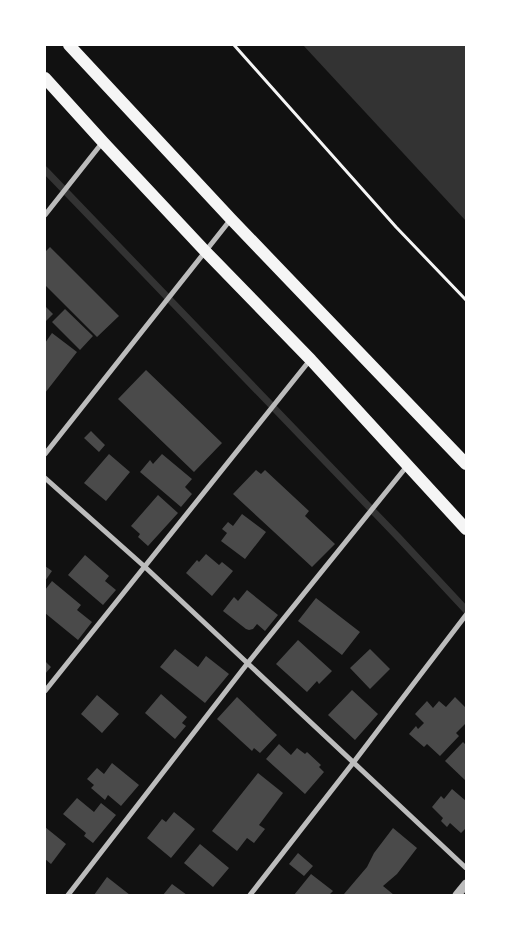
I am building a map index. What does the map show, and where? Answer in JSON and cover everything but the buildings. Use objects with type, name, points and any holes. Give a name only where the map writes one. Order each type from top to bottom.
[{"type":"main road","points":[[69,45],[466,464]]},
{"type":"main road","points":[[45,78],[205,251],[311,360],[466,529]]},
{"type":"street","points":[[46,213],[103,142]]},
{"type":"street","points":[[45,454],[231,218]]},
{"type":"street","points":[[45,691],[311,360]]},
{"type":"street","points":[[68,895],[248,664],[407,465]]},
{"type":"street","points":[[45,478],[145,568],[466,868]]},
{"type":"street","points":[[250,895],[466,615]]},
{"type":"street","points":[[457,895],[466,884]]},
{"type":"path","points":[[234,45],[396,227],[466,300]]},
{"type":"shaded area","points":[[303,45],[466,45],[466,221]]},
{"type":"waterway","points":[[45,170],[466,610]]}]
